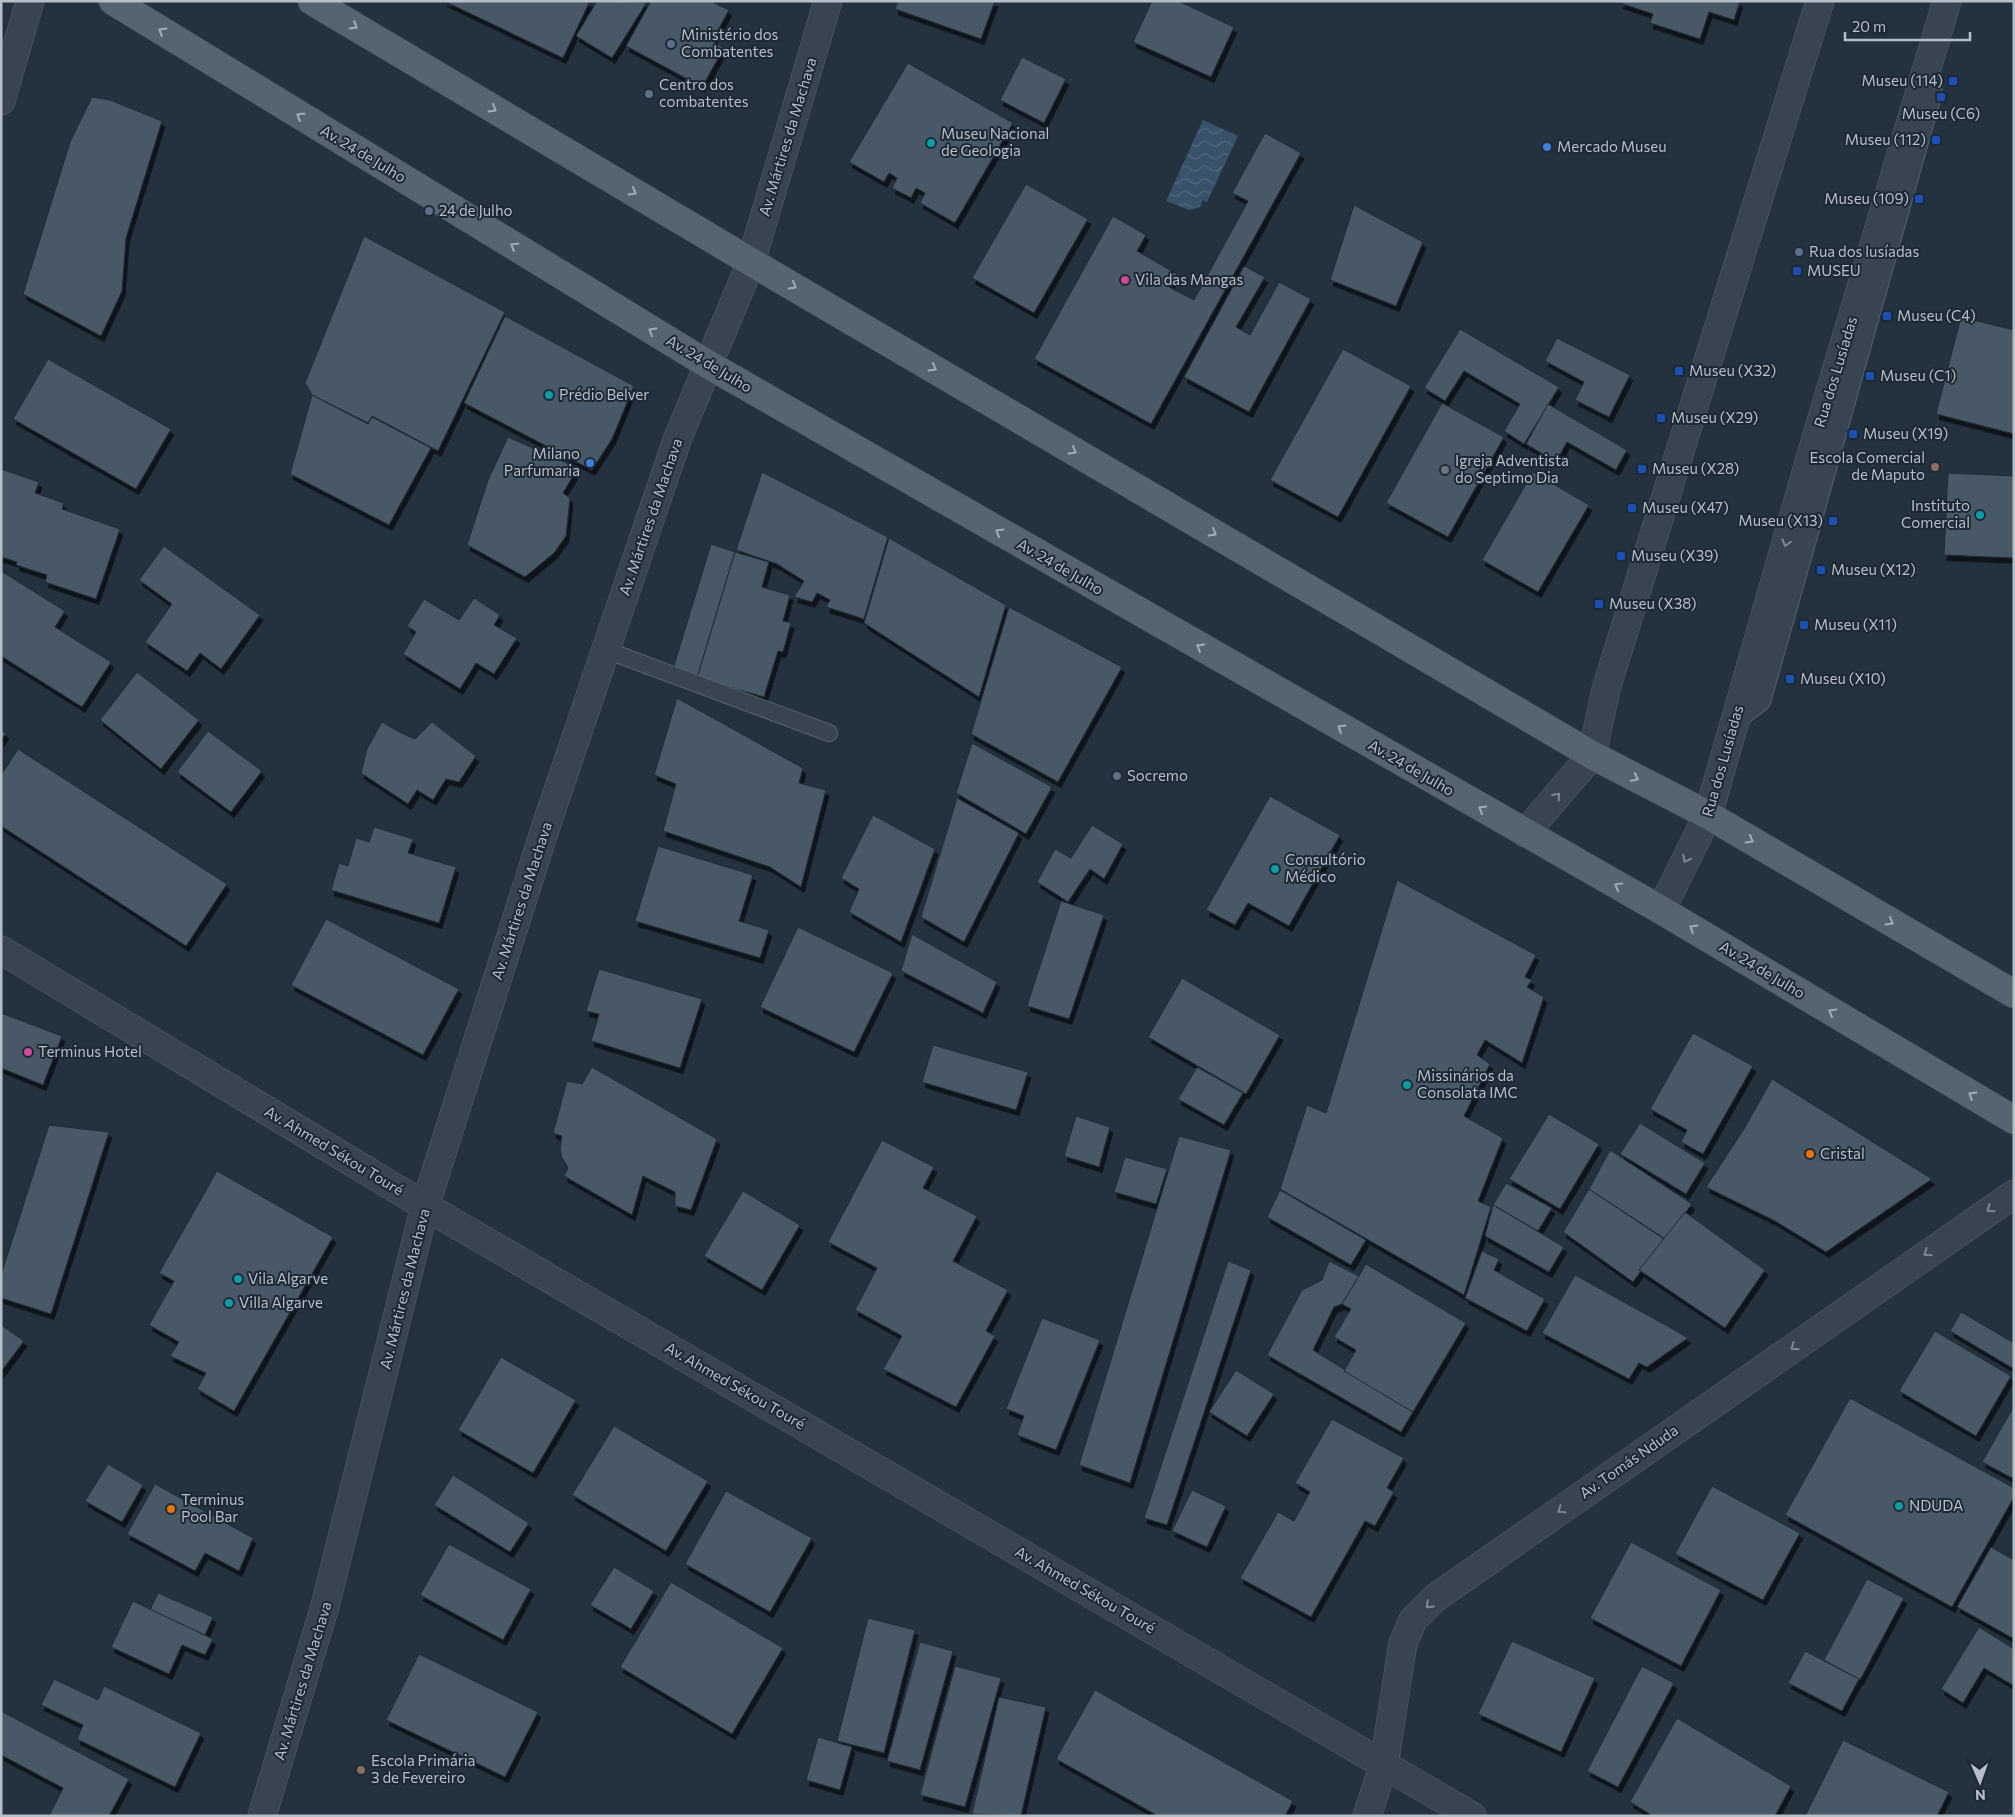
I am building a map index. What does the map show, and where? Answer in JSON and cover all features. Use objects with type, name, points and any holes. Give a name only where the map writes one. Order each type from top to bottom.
[{"type":"main road","name":"Av. 24 de Julho","points":[[113,1],[709,365],[1661,910],[2014,1120]]},
{"type":"main road","points":[[312,1],[751,262],[1592,755],[1708,815],[2014,994]]},
{"type":"street","points":[[1,101],[30,1]]},
{"type":"street","name":"Av. Mártires da Machava","points":[[262,1816],[325,1606],[425,1206],[546,826],[677,440],[751,262],[828,1]]},
{"type":"street","points":[[1525,833],[1592,755],[1606,688],[1822,1]]},
{"type":"street","name":"Rua dos Lusíadas","points":[[1661,910],[1708,815],[1814,445],[1947,1]]},
{"type":"street","name":"Av. Ahmed Sékou Touré","points":[[1,950],[425,1206],[1472,1816]]},
{"type":"street","name":"Av. Tomás Nduda","points":[[1367,1816],[1384,1764],[1403,1642],[1412,1620],[1436,1598],[2014,1194]]},
{"type":"lane","points":[[1733,725],[1762,702],[1960,1]]},
{"type":"lane","points":[[606,650],[830,733]]},
{"type":"water","points":[[1203,120],[1238,136],[1207,202],[1203,200],[1200,207],[1189,210],[1166,201]]},
{"type":"building","points":[[444,1],[590,1],[563,58]]},
{"type":"building","points":[[597,1],[647,2],[612,58],[576,36]]},
{"type":"building","name":"Ministério dos Combatentes","points":[[651,1],[715,1],[714,3],[729,10],[712,41],[724,48],[702,87],[626,46]]},
{"type":"building","points":[[898,1],[995,1],[981,39],[895,9]]},
{"type":"building","points":[[1152,1],[1178,1],[1234,27],[1211,77],[1133,42]]},
{"type":"building","points":[[1621,1],[1740,1],[1734,20],[1709,12],[1700,39],[1650,23],[1653,14],[1620,3]]},
{"type":"building","points":[[1022,57],[1066,79],[1044,123],[1000,100]]},
{"type":"building","name":"Museu Nacional de Geologia","points":[[908,63],[1013,123],[955,223],[920,203],[925,193],[916,188],[911,198],[892,188],[897,178],[889,173],[884,182],[849,162]]},
{"type":"building","points":[[92,97],[110,100],[162,121],[126,238],[122,291],[101,336],[23,294],[70,142]]},
{"type":"building","name":"Vila das Mangas","points":[[1265,133],[1301,153],[1151,424],[1034,359],[1113,216],[1146,235],[1137,251],[1177,274],[1169,287],[1194,300],[1248,201],[1232,193]]},
{"type":"building","points":[[1026,184],[1088,219],[1034,313],[972,278]]},
{"type":"building","points":[[1354,205],[1423,242],[1396,306],[1330,280]]},
{"type":"building","points":[[364,236],[505,312],[438,451],[372,416],[368,423],[312,395],[305,383]]},
{"type":"building","points":[[1244,266],[1265,277],[1236,327],[1250,335],[1279,282],[1311,299],[1249,412],[1184,377]]},
{"type":"building","name":"Prédio Belver","points":[[505,316],[634,386],[612,439],[592,470],[464,403]]},
{"type":"building","points":[[1961,317],[2014,330],[2014,434],[1936,414]]},
{"type":"building","points":[[1460,329],[1559,387],[1524,444],[1504,431],[1520,404],[1464,371],[1445,401],[1424,388]]},
{"type":"building","points":[[1557,338],[1630,375],[1609,417],[1575,400],[1584,382],[1545,361]]},
{"type":"building","points":[[1343,349],[1411,386],[1338,517],[1270,480]]},
{"type":"building","points":[[48,359],[171,429],[136,489],[13,419]]},
{"type":"building","points":[[312,395],[368,424],[372,417],[431,448],[389,525],[290,474]]},
{"type":"building","name":"Igreja Adventista do Septimo Dia","points":[[1442,403],[1504,437],[1448,537],[1386,503]]},
{"type":"building","points":[[1548,404],[1627,450],[1616,470],[1567,442],[1556,462],[1526,444]]},
{"type":"building","points":[[508,437],[578,468],[563,493],[570,498],[566,536],[554,553],[525,577],[467,545],[488,480]]},
{"type":"building","points":[[1,469],[39,482],[35,493],[64,503],[62,509],[120,529],[96,599],[45,582],[47,575],[16,565],[17,562],[1,557]]},
{"type":"building","points":[[762,472],[888,537],[864,619],[826,607],[830,600],[817,593],[812,602],[794,597],[804,581],[777,564],[736,550]]},
{"type":"building","points":[[1533,472],[1589,505],[1538,592],[1482,560]]},
{"type":"building","name":"Instituto Comercial","points":[[1948,473],[2014,476],[2014,558],[1944,555]]},
{"type":"building","points":[[889,538],[1006,605],[979,697],[864,623]]},
{"type":"building","points":[[711,544],[735,552],[697,678],[673,669]]},
{"type":"building","points":[[164,546],[260,615],[221,669],[200,653],[187,671],[145,642],[172,604],[139,580]]},
{"type":"building","points":[[735,552],[769,562],[762,587],[790,595],[783,621],[791,623],[783,652],[778,651],[764,697],[697,678]]},
{"type":"building","points":[[1,571],[65,611],[55,627],[111,662],[82,707],[1,656]]},
{"type":"building","points":[[474,598],[500,615],[494,625],[517,638],[494,674],[476,663],[460,689],[403,654],[416,632],[407,626],[424,599],[459,620]]},
{"type":"building","points":[[1009,607],[1122,667],[1058,782],[971,734]]},
{"type":"building","points":[[137,672],[199,720],[161,769],[100,720]]},
{"type":"building","points":[[677,698],[803,768],[799,783],[826,790],[801,887],[770,867],[663,831],[676,784],[654,775]]},
{"type":"building","points":[[382,722],[415,739],[432,722],[476,756],[459,782],[446,779],[433,800],[417,790],[408,804],[361,773],[367,749]]},
{"type":"building","points":[[1,730],[6,733],[1,741]]},
{"type":"building","points":[[208,731],[262,771],[231,812],[177,772]]},
{"type":"building","points":[[972,743],[1052,787],[1026,834],[956,793]]},
{"type":"building","points":[[18,749],[227,884],[186,946],[1,826],[1,775]]},
{"type":"building","name":"Consultório Médico","points":[[1270,796],[1340,835],[1289,926],[1248,903],[1235,925],[1206,910]]},
{"type":"building","points":[[957,798],[1019,833],[964,942],[921,917]]},
{"type":"building","points":[[873,815],[935,849],[901,942],[849,912],[859,889],[841,878]]},
{"type":"building","points":[[1092,825],[1123,844],[1104,879],[1090,869],[1068,902],[1037,882],[1055,849],[1071,858]]},
{"type":"building","points":[[374,827],[413,839],[408,853],[456,867],[439,923],[331,890],[339,863],[348,866],[356,838],[369,842]]},
{"type":"building","points":[[658,846],[753,875],[739,921],[769,930],[760,958],[635,921]]},
{"type":"building","name":"Missinários da Consolata IMC","points":[[1397,880],[1536,955],[1525,977],[1532,980],[1527,987],[1544,997],[1522,1063],[1485,1040],[1477,1055],[1490,1064],[1464,1116],[1503,1138],[1478,1201],[1491,1207],[1464,1295],[1280,1189],[1307,1105],[1326,1113]]},
{"type":"building","points":[[1061,901],[1104,915],[1069,1019],[1027,1006]]},
{"type":"building","points":[[326,919],[459,989],[423,1055],[291,985]]},
{"type":"building","points":[[798,927],[893,973],[854,1052],[760,1007]]},
{"type":"building","points":[[912,934],[997,982],[983,1013],[901,971]]},
{"type":"building","points":[[599,969],[702,999],[680,1068],[591,1041],[599,1014],[586,1011]]},
{"type":"building","points":[[1182,978],[1280,1035],[1246,1094],[1148,1037]]},
{"type":"building","name":"Terminus Hotel","points":[[1,1013],[62,1036],[43,1085],[1,1068]]},
{"type":"building","points":[[1693,1033],[1753,1066],[1703,1154],[1681,1142],[1687,1130],[1650,1109]]},
{"type":"building","points":[[933,1045],[1028,1072],[1016,1110],[922,1082]]},
{"type":"building","points":[[592,1067],[717,1139],[691,1210],[675,1206],[675,1192],[643,1176],[632,1215],[564,1176],[568,1168],[560,1150],[562,1136],[553,1133],[567,1081],[582,1084]]},
{"type":"building","points":[[1197,1067],[1243,1093],[1224,1125],[1178,1099]]},
{"type":"building","name":"Cristal","points":[[1772,1079],[1932,1179],[1826,1252],[1775,1221],[1706,1187],[1744,1129]]},
{"type":"building","points":[[1549,1114],[1599,1144],[1560,1209],[1509,1179]]},
{"type":"building","points":[[1076,1116],[1110,1127],[1099,1167],[1064,1156]]},
{"type":"building","points":[[1640,1123],[1705,1163],[1686,1194],[1620,1154]]},
{"type":"building","points":[[49,1125],[109,1132],[51,1314],[1,1298],[1,1275]]},
{"type":"building","points":[[1179,1136],[1231,1150],[1130,1483],[1079,1465]]},
{"type":"building","points":[[882,1140],[934,1167],[923,1188],[977,1216],[953,1261],[1008,1290],[986,1331],[995,1336],[956,1407],[883,1369],[902,1336],[855,1310],[877,1268],[828,1242]]},
{"type":"building","points":[[1610,1150],[1692,1204],[1665,1239],[1589,1189]]},
{"type":"building","points":[[1125,1157],[1167,1169],[1156,1204],[1114,1192]]},
{"type":"building","name":"Villa Algarve","points":[[217,1171],[333,1237],[234,1411],[197,1389],[206,1373],[170,1356],[179,1342],[149,1325],[174,1281],[159,1273]]},
{"type":"building","points":[[1506,1183],[1552,1208],[1538,1231],[1493,1205]]},
{"type":"building","points":[[1589,1189],[1664,1239],[1633,1282],[1563,1232]]},
{"type":"building","points":[[1280,1190],[1366,1240],[1351,1265],[1267,1217]]},
{"type":"building","points":[[743,1191],[800,1225],[762,1290],[704,1256]]},
{"type":"building","points":[[1493,1205],[1564,1247],[1549,1272],[1485,1236]]},
{"type":"building","points":[[1685,1212],[1765,1270],[1725,1328],[1639,1270]]},
{"type":"building","points":[[1482,1251],[1499,1259],[1494,1270],[1545,1299],[1527,1331],[1465,1298]]},
{"type":"building","points":[[1228,1261],[1251,1270],[1167,1525],[1144,1518]]},
{"type":"building","points":[[1329,1261],[1359,1276],[1342,1304],[1334,1307],[1313,1350],[1413,1412],[1401,1432],[1267,1355],[1302,1290],[1322,1280]]},
{"type":"building","points":[[1366,1264],[1466,1323],[1413,1412],[1344,1371],[1356,1350],[1334,1337],[1351,1309],[1342,1304]]},
{"type":"building","points":[[1575,1275],[1688,1338],[1647,1367],[1639,1363],[1629,1379],[1542,1333]]},
{"type":"building","points":[[1961,1312],[2014,1343],[2014,1369],[1950,1331]]},
{"type":"building","points":[[1042,1318],[1100,1340],[1056,1450],[1017,1435],[1024,1416],[1006,1409]]},
{"type":"building","points":[[1,1325],[24,1341],[1,1372]]},
{"type":"building","points":[[1935,1331],[2011,1376],[1976,1436],[1899,1391]]},
{"type":"building","points":[[501,1357],[576,1400],[533,1473],[458,1430]]},
{"type":"building","points":[[1236,1370],[1274,1394],[1247,1436],[1209,1412]]},
{"type":"building","name":"NDUDA","points":[[1850,1398],[2014,1488],[2014,1497],[1952,1607],[1785,1515]]},
{"type":"building","points":[[2014,1406],[2014,1479],[1982,1462]]},
{"type":"building","points":[[1332,1419],[1404,1458],[1387,1488],[1394,1492],[1375,1526],[1365,1521],[1311,1617],[1240,1578],[1278,1512],[1294,1521],[1310,1492],[1295,1483]]},
{"type":"building","points":[[614,1426],[708,1481],[666,1551],[572,1495]]},
{"type":"building","points":[[108,1464],[143,1485],[122,1522],[85,1501]]},
{"type":"building","points":[[453,1475],[529,1523],[510,1552],[434,1505]]},
{"type":"building","name":"Terminus Pool Bar","points":[[155,1484],[253,1538],[239,1571],[205,1553],[195,1571],[127,1534]]},
{"type":"building","points":[[1712,1486],[1800,1533],[1763,1600],[1675,1554]]},
{"type":"building","points":[[1192,1490],[1226,1506],[1207,1547],[1172,1531]]},
{"type":"building","points":[[726,1491],[812,1538],[770,1612],[685,1564]]},
{"type":"building","points":[[1631,1542],[1721,1590],[1681,1666],[1590,1618]]},
{"type":"building","points":[[449,1544],[531,1589],[503,1640],[420,1595]]},
{"type":"building","points":[[1991,1547],[2014,1560],[2014,1639],[1957,1607]]},
{"type":"building","points":[[614,1567],[654,1591],[631,1629],[590,1605]]},
{"type":"building","points":[[1867,1579],[1904,1598],[1860,1680],[1824,1660]]},
{"type":"building","points":[[671,1582],[783,1648],[732,1734],[620,1667]]},
{"type":"building","points":[[158,1593],[213,1617],[205,1635],[150,1610]]},
{"type":"building","points":[[133,1601],[213,1639],[205,1655],[182,1645],[169,1674],[111,1647]]},
{"type":"building","points":[[868,1618],[915,1630],[884,1753],[837,1741]]},
{"type":"building","points":[[1979,1627],[2014,1649],[2014,1686],[1984,1668],[1963,1703],[1941,1689]]},
{"type":"building","points":[[1512,1641],[1595,1678],[1561,1752],[1478,1714]]},
{"type":"building","points":[[920,1642],[953,1651],[920,1770],[887,1761]]},
{"type":"building","points":[[1805,1651],[1859,1679],[1842,1711],[1788,1683]]},
{"type":"building","points":[[419,1654],[538,1712],[505,1777],[386,1720]]},
{"type":"building","points":[[955,1666],[1001,1678],[965,1807],[920,1795]]},
{"type":"building","points":[[1642,1666],[1674,1683],[1618,1787],[1587,1771]]},
{"type":"building","points":[[54,1679],[98,1700],[104,1686],[201,1733],[175,1787],[77,1739],[83,1725],[41,1705]]},
{"type":"building","points":[[1095,1690],[1293,1801],[1285,1816],[1158,1816],[1056,1759]]},
{"type":"building","points":[[999,1697],[1046,1707],[1021,1816],[972,1814]]},
{"type":"building","points":[[1,1711],[129,1779],[109,1816],[49,1816],[63,1788],[1,1755]]},
{"type":"building","points":[[1677,1718],[1791,1786],[1775,1816],[1653,1816],[1630,1802]]},
{"type":"building","points":[[818,1737],[852,1747],[840,1790],[806,1780]]},
{"type":"building","points":[[1843,1740],[1949,1792],[1937,1816],[1805,1816]]},
{"type":"place","name":"Ministério dos Combatentes","points":[[671,44]]},
{"type":"place","name":"Museu (114)","points":[[1953,81]]},
{"type":"place","name":"Centro dos combatentes","points":[[649,94]]},
{"type":"place","name":"Museu (C6)","points":[[1941,97]]},
{"type":"place","name":"Museu (112)","points":[[1936,140]]},
{"type":"place","name":"Museu Nacional de Geologia","points":[[931,143]]},
{"type":"place","name":"Mercado Museu","points":[[1547,147]]},
{"type":"place","name":"Museu (109)","points":[[1919,199]]},
{"type":"place","name":"24 de Julho","points":[[429,211]]},
{"type":"place","name":"Rua dos lusíadas","points":[[1799,252]]},
{"type":"place","name":"MUSEU","points":[[1797,271]]},
{"type":"place","name":"Vila das Mangas","points":[[1125,280]]},
{"type":"place","name":"Museu (C4)","points":[[1887,316]]},
{"type":"place","name":"Museu (X32)","points":[[1679,371]]},
{"type":"place","name":"Museu (C1)","points":[[1870,376]]},
{"type":"place","name":"Prédio Belver","points":[[549,395]]},
{"type":"place","name":"Museu (X29)","points":[[1661,418]]},
{"type":"place","name":"Museu (X19)","points":[[1853,434]]},
{"type":"place","name":"Milano Parfumaria","points":[[590,463]]},
{"type":"place","name":"Escola Comercial de Maputo","points":[[1935,467]]},
{"type":"place","name":"Museu (X28)","points":[[1642,469]]},
{"type":"place","name":"Igreja Adventista do Septimo Dia","points":[[1445,470]]},
{"type":"place","name":"Museu (X47)","points":[[1632,508]]},
{"type":"place","name":"Instituto Comercial","points":[[1980,515]]},
{"type":"place","name":"Museu (X13)","points":[[1833,521]]},
{"type":"place","name":"Museu (X39)","points":[[1621,556]]},
{"type":"place","name":"Museu (X12)","points":[[1821,570]]},
{"type":"place","name":"Museu (X38)","points":[[1599,604]]},
{"type":"place","name":"Museu (X11)","points":[[1804,625]]},
{"type":"place","name":"Museu (X10)","points":[[1790,679]]},
{"type":"place","name":"Socremo","points":[[1117,776]]},
{"type":"place","name":"Consultório Médico","points":[[1275,869]]},
{"type":"place","name":"Terminus Hotel","points":[[28,1052]]},
{"type":"place","name":"Missinários da Consolata IMC","points":[[1407,1085]]},
{"type":"place","name":"Cristal","points":[[1810,1154]]},
{"type":"place","name":"Vila Algarve","points":[[238,1279]]},
{"type":"place","name":"Villa Algarve","points":[[229,1303]]},
{"type":"place","name":"NDUDA","points":[[1899,1506]]},
{"type":"place","name":"Terminus Pool Bar","points":[[171,1509]]},
{"type":"place","name":"Escola Primária 3 de Fevereiro","points":[[361,1770]]}]
